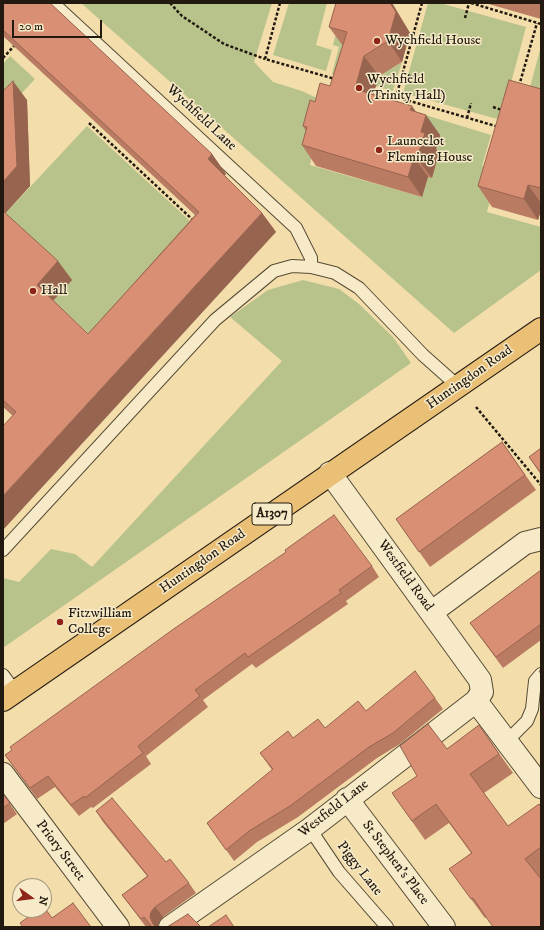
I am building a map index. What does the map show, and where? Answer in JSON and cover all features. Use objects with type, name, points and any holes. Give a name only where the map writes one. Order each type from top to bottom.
[{"type":"main road","name":"Huntingdon Road","points":[[7,689],[459,387],[541,329]]},
{"type":"street","name":"Westfield Road","points":[[330,473],[480,680],[482,692],[476,701]]},
{"type":"street","points":[[432,612],[524,543],[541,538]]},
{"type":"street","points":[[476,701],[541,787]]},
{"type":"street","name":"Westfield Lane","points":[[170,927],[310,829],[476,701]]},
{"type":"street","name":"Priory Street","points":[[3,774],[118,927]]},
{"type":"street","name":"St Stephen's Place","points":[[347,799],[444,927]]},
{"type":"lane","name":"Wychfield Lane","points":[[53,3],[296,228],[311,258],[311,267]]},
{"type":"lane","points":[[3,550],[215,320],[274,271],[292,266],[311,267],[335,273],[359,288],[423,355],[459,387]]},
{"type":"lane","points":[[507,741],[527,721],[532,709],[535,681],[541,674]]},
{"type":"lane","name":"Piggy Lane","points":[[310,829],[339,872],[387,927]]},
{"type":"path","points":[[170,3],[182,16],[224,44],[265,59],[338,80]]},
{"type":"path","points":[[265,59],[280,3]]},
{"type":"path","points":[[393,109],[422,3]]},
{"type":"path","points":[[465,18],[470,3],[541,24]]},
{"type":"path","points":[[518,90],[537,23]]},
{"type":"path","points":[[3,58],[14,46]]},
{"type":"path","points":[[403,74],[417,78]]},
{"type":"path","points":[[367,89],[506,129]]},
{"type":"path","points":[[467,118],[470,103]]},
{"type":"path","points":[[493,108],[507,111]]},
{"type":"path","points":[[89,123],[198,224]]},
{"type":"path","points":[[459,387],[541,485]]},
{"type":"green space","points":[[81,3],[272,3],[254,62],[273,82],[302,91],[323,101],[310,165],[422,197],[428,177],[432,178],[439,154],[409,110],[491,135],[482,166],[498,170],[487,212],[541,227],[541,270],[454,333]]},
{"type":"green space","points":[[289,3],[327,3],[316,45],[332,50],[326,71],[273,55]]},
{"type":"green space","points":[[428,3],[440,3],[526,27],[501,120],[403,93]]},
{"type":"green space","points":[[336,33],[382,65],[392,68],[402,62],[393,91],[332,74],[339,47],[333,45]]},
{"type":"green space","points":[[541,46],[541,94],[529,91]]},
{"type":"green space","points":[[10,56],[35,79],[8,108],[3,104],[3,64]]},
{"type":"green space","points":[[87,126],[203,233],[101,345],[53,301],[71,281],[3,216]]},
{"type":"green space","points":[[303,280],[339,289],[359,304],[393,337],[411,363],[3,648],[3,578],[19,582],[51,549],[75,554],[92,567],[282,361],[230,317],[268,290]]},
{"type":"building","points":[[3,3],[50,3],[212,154],[208,159],[262,213],[3,496],[3,426],[16,412],[3,400],[3,211],[58,261],[37,285],[88,334],[199,212],[3,30]]},
{"type":"building","points":[[336,3],[390,3],[396,12],[388,41],[364,56],[355,89],[412,106],[410,110],[426,115],[421,132],[425,133],[417,158],[414,157],[408,177],[302,145],[307,127],[303,126],[310,100],[315,102],[320,83],[330,86],[347,32],[329,27]]},
{"type":"building","points":[[509,80],[541,89],[541,188],[528,185],[524,199],[478,186]]},
{"type":"building","points":[[13,81],[17,166],[3,182],[3,91]]},
{"type":"building","points":[[502,442],[525,475],[419,552],[396,519]]},
{"type":"building","points":[[541,448],[541,473],[529,457]]},
{"type":"building","points":[[334,515],[372,566],[339,590],[341,593],[248,657],[245,653],[195,690],[200,696],[138,746],[143,753],[85,798],[84,796],[71,805],[48,776],[30,788],[5,755],[12,750],[10,747],[175,628],[286,552],[285,550]]},
{"type":"building","points":[[541,570],[541,624],[496,657],[470,623]]},
{"type":"building","points":[[415,671],[435,698],[393,733],[369,747],[290,806],[249,831],[226,850],[207,823],[273,769],[260,753],[288,731],[293,738],[318,719],[325,728],[358,701],[366,711]]},
{"type":"building","points":[[428,724],[447,749],[479,725],[499,754],[470,774],[508,826],[539,804],[541,807],[541,847],[525,859],[541,879],[541,927],[493,927],[473,898],[471,899],[449,869],[472,853],[436,804],[412,821],[392,793],[417,776],[400,746]]},
{"type":"building","points":[[3,794],[10,803],[3,808]]},
{"type":"building","points":[[112,798],[166,862],[170,859],[189,883],[155,907],[151,912],[150,917],[156,927],[152,927],[144,917],[141,919],[122,895],[148,876],[96,811]]},
{"type":"building","points":[[73,903],[91,927],[23,927],[20,923],[27,918],[52,918]]},
{"type":"building","points":[[188,914],[201,927],[167,927]]},
{"type":"building","points":[[226,915],[234,927],[208,927]]},
{"type":"place","name":"Wychfield House","points":[[377,41]]},
{"type":"place","name":"Wychfield (Trinity Hall)","points":[[359,88]]},
{"type":"place","name":"Launcelot Fleming House","points":[[379,150]]},
{"type":"place","name":"Hall","points":[[33,291]]},
{"type":"place","name":"Fitzwilliam College","points":[[60,622]]}]
